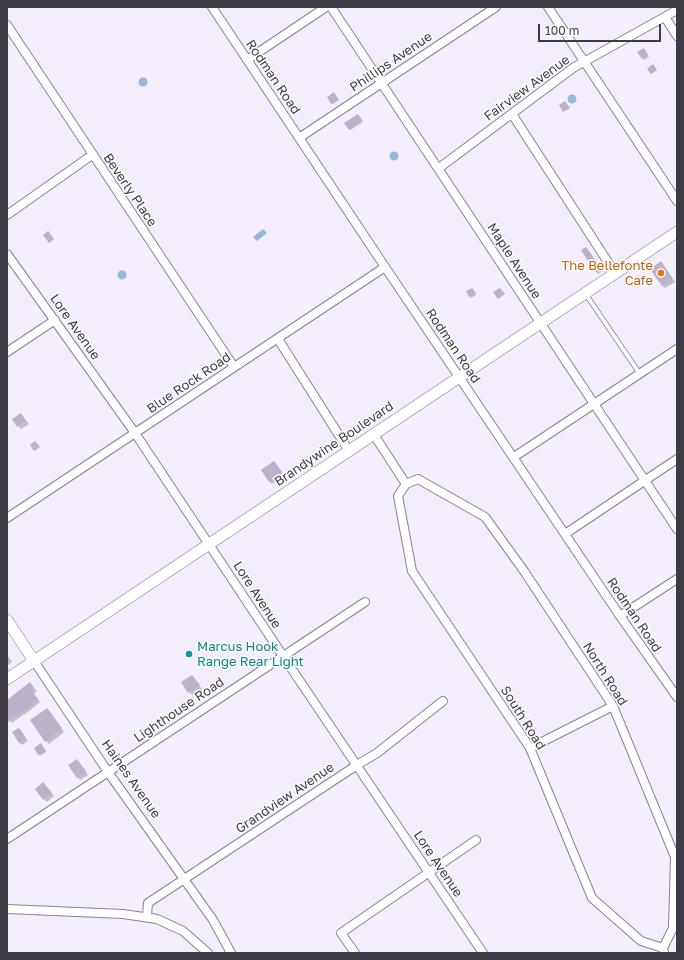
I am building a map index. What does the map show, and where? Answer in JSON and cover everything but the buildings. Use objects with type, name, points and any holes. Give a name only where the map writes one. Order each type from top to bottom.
[{"type":"street","name":"Rodman Road","points":[[212,7],[459,378],[514,457],[620,616],[677,697]]},
{"type":"street","points":[[247,60],[326,7]]},
{"type":"street","name":"Maple Avenue","points":[[331,7],[677,529]]},
{"type":"street","name":"Phillips Avenue","points":[[299,138],[496,7]]},
{"type":"street","points":[[548,7],[677,201]]},
{"type":"street","name":"Fairview Avenue","points":[[439,168],[584,61],[677,10]]},
{"type":"street","points":[[665,17],[677,36]]},
{"type":"street","name":"Beverly Place","points":[[7,25],[234,367]]},
{"type":"street","points":[[512,114],[615,273]]},
{"type":"street","points":[[7,215],[92,155]]},
{"type":"street","name":"Brandywine Boulevard","points":[[7,679],[677,232]]},
{"type":"street","name":"Lore Avenue","points":[[7,254],[135,433],[483,953]]},
{"type":"street","name":"Blue Rock Road","points":[[7,518],[385,267]]},
{"type":"street","points":[[7,352],[55,320]]},
{"type":"street","points":[[278,339],[349,451]]},
{"type":"street","points":[[514,457],[677,349]]},
{"type":"street","points":[[374,435],[406,484]]},
{"type":"street","points":[[565,534],[677,459]]},
{"type":"street","name":"North Road","points":[[406,484],[418,479],[485,517],[524,571],[613,706],[675,857],[673,928],[663,950]]},
{"type":"street","name":"South Road","points":[[406,484],[398,496],[412,571],[530,748],[592,898],[641,941],[663,950]]},
{"type":"street","points":[[620,616],[677,579]]},
{"type":"street","name":"Lighthouse Road","points":[[7,839],[365,602]]},
{"type":"street","name":"Haines Avenue","points":[[7,620],[108,772],[213,920],[231,953]]},
{"type":"street","name":"Grandview Avenue","points":[[147,916],[148,903],[389,744],[443,700]]},
{"type":"street","points":[[530,748],[613,706]]},
{"type":"street","points":[[355,953],[341,933],[476,840]]},
{"type":"street","points":[[7,908],[147,916],[176,927],[189,936],[208,953]]},
{"type":"lane","points":[[585,293],[640,374]]},
{"type":"water","points":[[143,77],[148,82],[143,87],[138,82]]},
{"type":"water","points":[[570,95],[574,95],[576,99],[574,103],[570,103],[568,101],[568,97]]},
{"type":"water","points":[[394,151],[399,156],[394,161],[389,156]]},
{"type":"water","points":[[263,229],[267,233],[257,241],[253,237]]},
{"type":"water","points":[[120,271],[124,271],[126,275],[124,279],[120,279],[118,277],[118,273]]},
{"type":"place","name":"The Bellefonte Cafe","points":[[661,273]]},
{"type":"place","name":"Marcus Hook Range Rear Light","points":[[189,654]]}]
